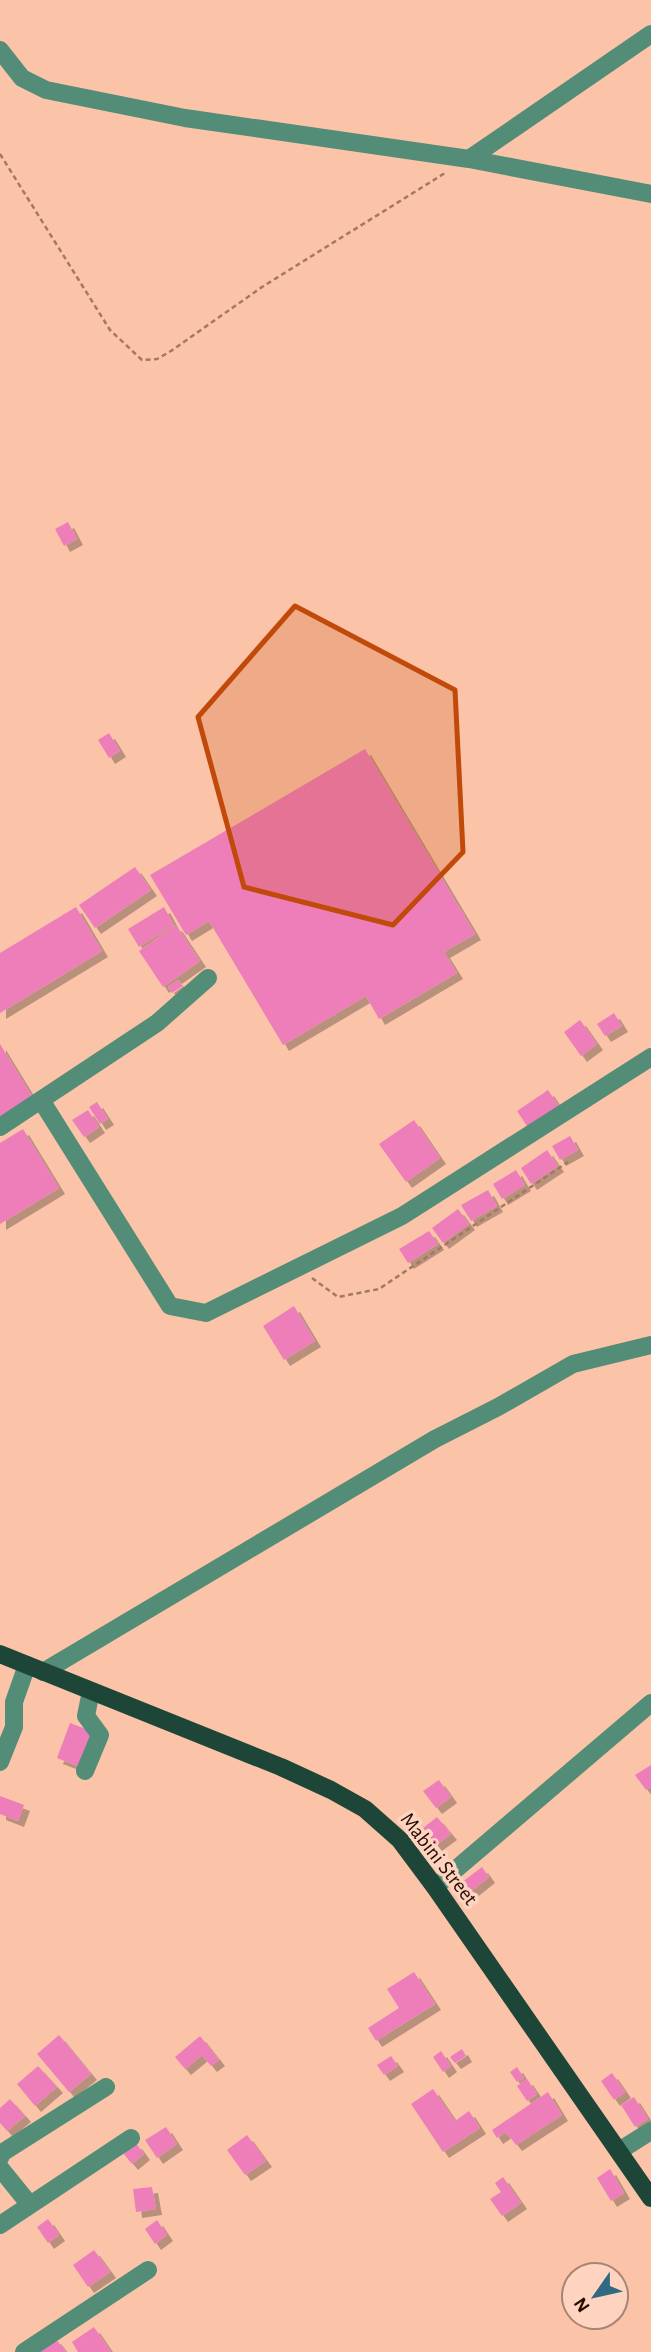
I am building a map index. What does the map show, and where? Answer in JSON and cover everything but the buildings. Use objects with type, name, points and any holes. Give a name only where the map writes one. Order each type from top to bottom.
[{"type":"main road","name":"Mabini Street","points":[[0,1654],[281,1767],[365,1809],[400,1840],[435,1887],[651,2199]]},
{"type":"street","points":[[468,159],[651,34]]},
{"type":"street","points":[[0,50],[22,78],[46,90],[185,118],[468,159],[651,194]]},
{"type":"street","points":[[0,1127],[157,1023],[208,978]]},
{"type":"street","points":[[41,1100],[170,1306],[205,1313],[402,1216],[651,1057]]},
{"type":"street","points":[[0,1762],[14,1727],[14,1702],[35,1668],[435,1439],[498,1408],[573,1364],[651,1345]]},
{"type":"street","points":[[85,1771],[100,1735],[86,1716],[91,1691]]},
{"type":"street","points":[[435,1887],[651,1703]]},
{"type":"street","points":[[0,2158],[2,2153],[106,2087]]},
{"type":"street","points":[[619,2151],[651,2131]]},
{"type":"street","points":[[0,2225],[131,2138]]},
{"type":"street","points":[[0,2168],[30,2205]]},
{"type":"street","points":[[24,2352],[148,2270]]},
{"type":"path","points":[[0,154],[110,330],[142,360],[157,359],[171,351],[262,287],[468,159]]},
{"type":"path","points":[[299,1267],[338,1297],[379,1289],[568,1162]]},
{"type":"highlighted area","points":[[295,606],[455,690],[463,852],[393,925],[244,887],[198,717]]}]
